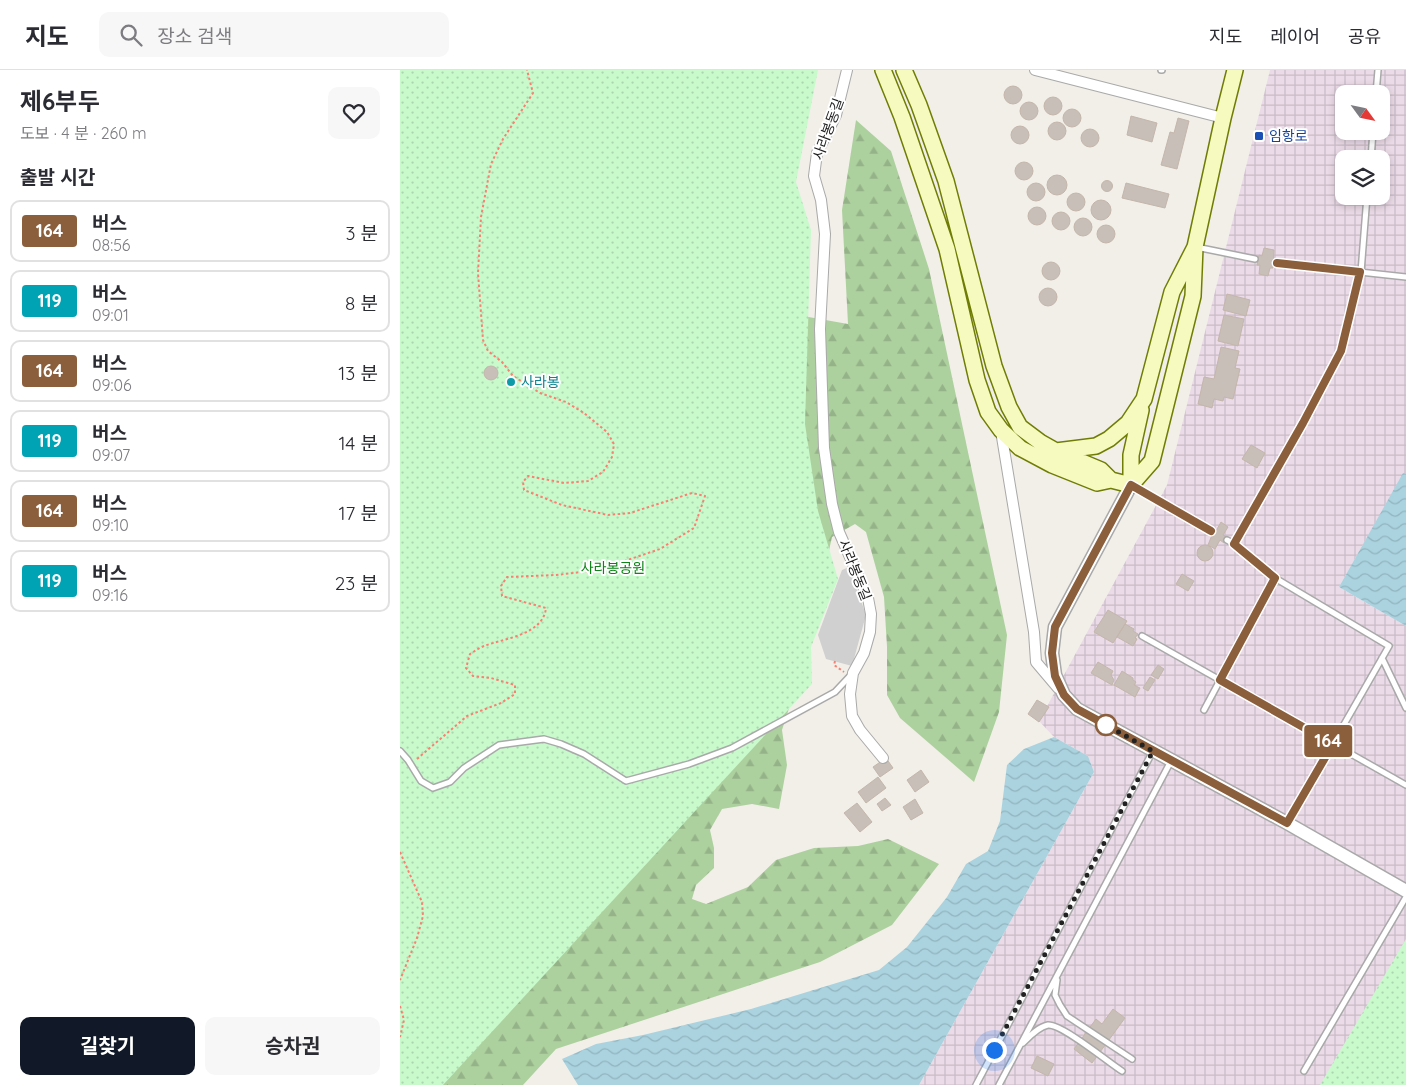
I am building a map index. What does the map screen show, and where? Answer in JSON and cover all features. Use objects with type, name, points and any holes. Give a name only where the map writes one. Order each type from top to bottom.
[{"type":"main road","points":[[883,70],[902,117],[947,249],[977,380],[988,412],[1001,430],[1020,448],[1052,465],[1096,483],[1111,480],[1131,485]]},
{"type":"main road","points":[[904,70],[919,105],[946,181],[994,366],[1009,408],[1020,427],[1040,442],[1056,451],[1101,470],[1111,480]]},
{"type":"main road","points":[[1131,485],[1152,461],[1193,296],[1195,247],[1222,118],[1235,70]]},
{"type":"main road","points":[[1131,485],[1131,455],[1172,292],[1195,247]]},
{"type":"main road","points":[[1056,451],[1096,446],[1109,439],[1128,423],[1144,399]]},
{"type":"street","name":"사라봉동길","points":[[846,70],[836,115],[817,154],[814,176],[821,200],[825,234],[820,329],[824,448],[832,504],[839,532],[868,598],[871,614],[864,653],[852,675]]},
{"type":"street","points":[[1035,70],[1222,118]]},
{"type":"street","points":[[1001,430],[1034,632],[1036,662],[1064,695],[1077,709],[1287,823],[1406,891]]},
{"type":"street","points":[[1064,695],[1055,676],[1052,653],[1055,627],[1131,485]]},
{"type":"street","points":[[852,675],[850,694],[852,716],[860,730],[883,758]]},
{"type":"lane","points":[[1377,85],[1378,70]]},
{"type":"lane","points":[[1234,544],[1303,423],[1341,351],[1360,272],[1366,205]]},
{"type":"lane","points":[[1195,247],[1255,259]]},
{"type":"lane","points":[[1277,263],[1406,277]]},
{"type":"lane","points":[[1131,485],[1211,531]]},
{"type":"lane","points":[[1227,540],[1275,578],[1389,646],[1287,823]]},
{"type":"lane","points":[[1204,710],[1275,578]]},
{"type":"lane","points":[[1142,636],[1406,785]]},
{"type":"lane","points":[[1382,658],[1406,708]]},
{"type":"lane","name":"사라봉동길","points":[[400,752],[408,760],[421,781],[433,788],[450,782],[464,768],[499,745],[544,739],[584,754],[626,781],[690,764],[732,748],[835,692],[852,675]]},
{"type":"lane","points":[[976,1085],[1153,751]]},
{"type":"lane","points":[[999,1085],[1171,761]]},
{"type":"lane","points":[[1304,1071],[1406,896]]},
{"type":"lane","points":[[1057,975],[1055,995],[1067,1016],[1132,1059]]},
{"type":"lane","points":[[1019,1047],[1034,1032],[1048,1025],[1061,1028],[1122,1071]]},
{"type":"path","points":[[410,765],[467,716],[501,703],[515,694],[515,685],[491,678],[473,676],[466,668],[470,654],[483,646],[531,630],[546,614],[546,608],[502,596],[501,586],[507,577],[556,575],[598,570],[660,549],[694,528],[705,496],[692,493],[630,513],[608,515],[562,505],[524,490],[523,482],[528,476],[564,483],[588,481],[603,472],[612,457],[614,444],[608,432],[584,413],[566,402],[540,393],[513,376],[502,362],[488,351],[483,340],[478,273],[481,217],[491,164],[503,139],[533,93],[527,70]]},
{"type":"path","points":[[835,661],[834,665],[852,675]]},
{"type":"path","points":[[400,852],[422,902],[423,916],[417,938],[400,980]]},
{"type":"path","points":[[400,1006],[404,1020],[400,1037]]},
{"type":"shaded area","points":[[1270,70],[1406,70],[1406,474],[1403,474],[1339,587],[1406,626],[1406,1085],[919,1085],[1094,772],[1088,756],[1054,737],[1039,721],[1167,485]]},
{"type":"shaded area","points":[[849,567],[866,615],[852,666],[826,659],[818,635],[842,570]]},
{"type":"green space","name":"사라봉공원","points":[[400,70],[746,306],[848,324],[842,210],[856,120],[891,151],[929,269],[1007,635],[999,712],[974,782],[900,718],[887,695],[884,597],[866,532],[855,524],[832,537],[804,662],[782,730],[787,765],[779,809],[752,804],[722,809],[710,830],[714,848],[714,868],[696,885],[692,899],[706,904],[748,887],[776,860],[814,848],[858,846],[888,839],[939,864],[892,925],[820,962],[556,1049],[523,1085],[400,1085]]},
{"type":"green space","name":"사라봉공원","points":[[400,70],[818,70],[796,182],[811,230],[805,424],[818,511],[838,579],[811,647],[812,684],[443,1085],[400,1085]]},
{"type":"green space","points":[[1406,939],[1406,1085],[1320,1085]]},
{"type":"water","points":[[1403,473],[1406,474],[1406,626],[1339,587]]},
{"type":"water","points":[[1054,737],[1088,756],[1094,772],[919,1085],[578,1085],[562,1059],[596,1044],[643,1035],[751,1009],[879,970],[907,947],[947,897],[966,864],[988,851],[1000,821],[1007,765],[1024,749]]},
{"type":"building","points":[[1009,86],[1017,86],[1022,91],[1020,102],[1009,104],[1004,99],[1004,91]]},
{"type":"building","points":[[1049,97],[1057,97],[1062,102],[1060,113],[1049,115],[1044,110],[1044,102]]},
{"type":"building","points":[[1025,102],[1033,102],[1038,107],[1036,118],[1025,120],[1020,115],[1020,107]]},
{"type":"building","points":[[1068,109],[1076,109],[1081,114],[1079,125],[1068,127],[1063,122],[1063,114]]},
{"type":"building","points":[[1131,116],[1157,123],[1152,142],[1127,135]]},
{"type":"building","points":[[1178,118],[1189,121],[1177,169],[1161,165],[1170,132],[1174,133]]},
{"type":"building","points":[[1053,122],[1061,122],[1066,127],[1064,138],[1053,140],[1048,135],[1048,127]]},
{"type":"building","points":[[1016,126],[1024,126],[1029,131],[1027,142],[1016,144],[1011,139],[1011,131]]},
{"type":"building","points":[[1086,129],[1094,129],[1099,134],[1097,145],[1086,147],[1081,142],[1081,134]]},
{"type":"building","points":[[1020,162],[1028,162],[1033,167],[1031,178],[1020,180],[1015,175],[1015,167]]},
{"type":"building","points":[[1057,175],[1064,178],[1067,185],[1064,192],[1057,195],[1050,192],[1047,185],[1050,178]]},
{"type":"building","points":[[1107,180],[1113,186],[1107,192],[1101,186]]},
{"type":"building","points":[[1032,183],[1040,183],[1045,188],[1043,199],[1032,201],[1027,196],[1027,188]]},
{"type":"building","points":[[1126,183],[1169,194],[1165,208],[1122,198]]},
{"type":"building","points":[[1072,193],[1080,193],[1085,198],[1083,209],[1072,211],[1067,206],[1067,198]]},
{"type":"building","points":[[1101,200],[1108,203],[1111,210],[1108,217],[1101,220],[1094,217],[1091,210],[1094,203]]},
{"type":"building","points":[[1033,207],[1041,207],[1046,212],[1044,223],[1033,225],[1028,220],[1028,212]]},
{"type":"building","points":[[1057,212],[1065,212],[1070,217],[1068,228],[1057,230],[1052,225],[1052,217]]},
{"type":"building","points":[[1079,218],[1087,218],[1092,223],[1090,234],[1079,236],[1074,231],[1074,223]]},
{"type":"building","points":[[1102,225],[1110,225],[1115,230],[1113,241],[1102,243],[1097,238],[1097,230]]},
{"type":"building","points":[[1264,248],[1274,250],[1273,268],[1270,268],[1268,276],[1259,274],[1260,265],[1257,265],[1259,255],[1262,256]]},
{"type":"building","points":[[1047,262],[1055,262],[1060,267],[1058,278],[1047,280],[1042,275],[1042,267]]},
{"type":"building","points":[[1044,288],[1052,288],[1057,293],[1055,304],[1044,306],[1039,301],[1039,293]]},
{"type":"building","points":[[1227,294],[1250,300],[1246,316],[1223,310]]},
{"type":"building","points":[[1224,315],[1244,319],[1238,346],[1218,341]]},
{"type":"building","points":[[1221,347],[1239,351],[1235,368],[1240,369],[1233,399],[1224,397],[1223,401],[1214,399],[1212,408],[1198,404],[1204,377],[1214,379]]},
{"type":"building","points":[[488,366],[494,366],[498,373],[494,380],[488,380],[484,376],[484,370]]},
{"type":"building","points":[[1251,445],[1265,453],[1257,468],[1242,459]]},
{"type":"building","points":[[1221,522],[1228,527],[1223,535],[1227,537],[1224,543],[1220,540],[1215,549],[1208,545],[1214,530],[1216,531]]},
{"type":"building","points":[[1205,545],[1213,553],[1205,561],[1197,553]]},
{"type":"building","points":[[1182,574],[1194,581],[1188,591],[1176,584]]},
{"type":"building","points":[[1108,610],[1127,621],[1113,643],[1094,632]]},
{"type":"building","points":[[1125,624],[1134,629],[1133,631],[1138,634],[1133,646],[1117,637]]},
{"type":"building","points":[[1098,662],[1113,671],[1111,675],[1114,680],[1112,685],[1091,673]]},
{"type":"building","points":[[1158,665],[1164,669],[1158,679],[1151,675]]},
{"type":"building","points":[[1122,671],[1133,678],[1136,682],[1134,685],[1140,688],[1135,697],[1114,685]]},
{"type":"building","points":[[1150,677],[1155,680],[1148,691],[1143,688]]},
{"type":"building","points":[[1037,700],[1049,707],[1039,722],[1028,714]]},
{"type":"building","points":[[886,758],[893,768],[880,777],[873,767]]},
{"type":"building","points":[[921,770],[929,782],[915,792],[907,780]]},
{"type":"building","points":[[878,777],[886,788],[866,803],[858,792]]},
{"type":"building","points":[[885,798],[891,805],[882,811],[877,804]]},
{"type":"building","points":[[915,799],[923,813],[911,820],[903,807]]},
{"type":"building","points":[[857,803],[872,822],[860,832],[844,813]]},
{"type":"building","points":[[1113,1009],[1125,1018],[1092,1063],[1074,1049],[1096,1019],[1102,1024]]},
{"type":"building","points":[[1037,1056],[1054,1064],[1048,1076],[1031,1068]]},
{"type":"bus line","name":"164","points":[[1211,531],[1131,485],[1055,627],[1052,653],[1055,676],[1064,695],[1077,709],[1287,823],[1333,744],[1220,680],[1275,578],[1234,544],[1303,423],[1341,351],[1360,272],[1277,263]]},
{"type":"place","name":"임항로","points":[[1259,136]]},
{"type":"place","name":"사라봉","points":[[511,382]]},
{"type":"route","points":[[994,1050],[1153,751],[1106,725]]}]
